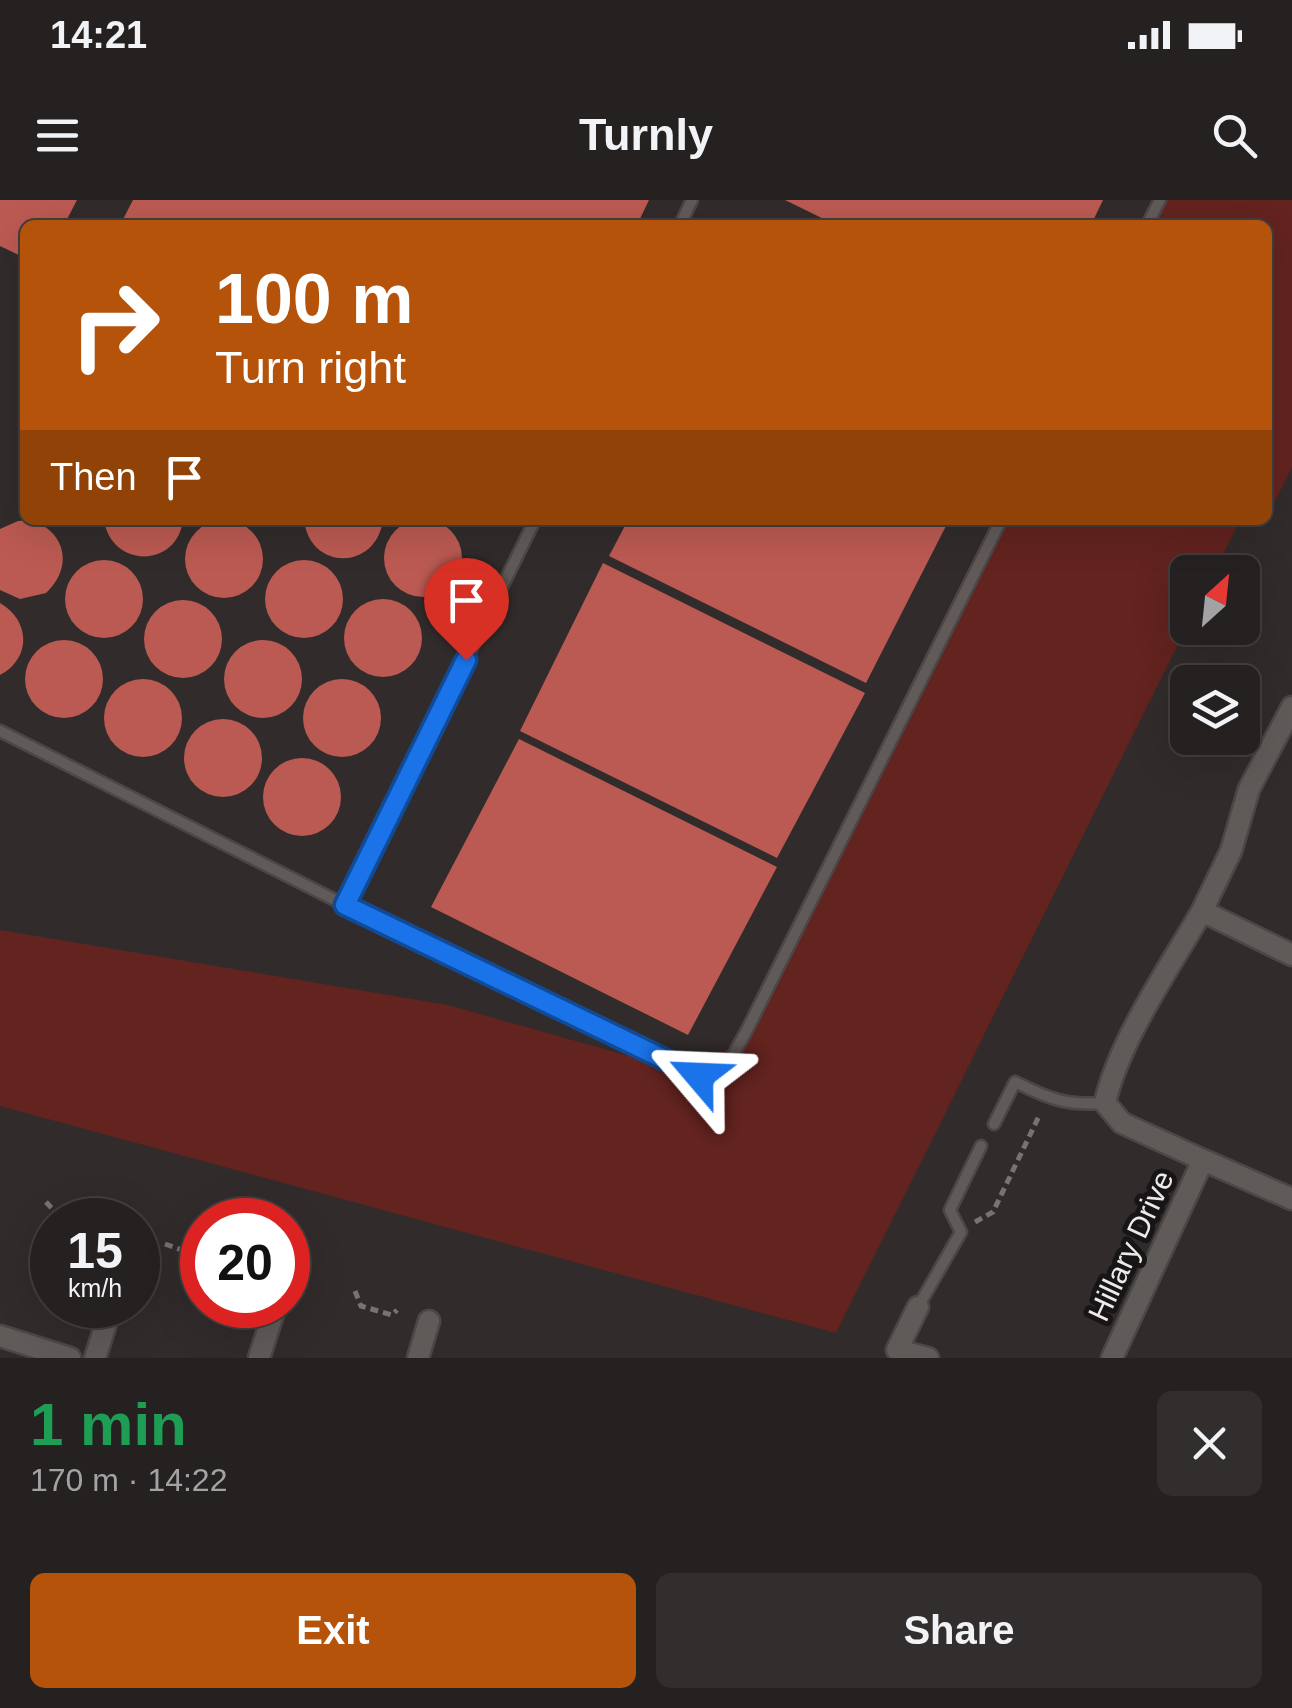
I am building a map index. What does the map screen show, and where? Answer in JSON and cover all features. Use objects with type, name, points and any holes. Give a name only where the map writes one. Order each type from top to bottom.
[{"type":"street","points":[[1105,1103],[1110,1080],[1231,852],[1249,789],[1292,706]]},
{"type":"street","points":[[1202,911],[1292,955]]},
{"type":"street","name":"Hillary Drive","points":[[1105,1103],[1122,1122],[1292,1199]]},
{"type":"street","name":"Hillary Drive","points":[[1112,1358],[1204,1160]]},
{"type":"street","points":[[918,1306],[895,1354],[928,1358]]},
{"type":"street","points":[[418,1358],[429,1321]]},
{"type":"street","points":[[95,1358],[105,1328]]},
{"type":"street","points":[[259,1358],[269,1328]]},
{"type":"street","points":[[0,1336],[70,1358]]},
{"type":"lane","points":[[345,905],[532,525]]},
{"type":"lane","points":[[0,731],[345,905],[699,1076],[721,1077],[999,525]]},
{"type":"lane","points":[[994,1124],[1015,1082],[1073,1105],[1105,1103]]},
{"type":"lane","points":[[918,1306],[961,1232],[950,1210],[981,1146]]},
{"type":"path","points":[[961,1232],[993,1212],[1048,1098]]},
{"type":"path","points":[[165,1244],[180,1249]]},
{"type":"path","points":[[354,1291],[361,1306],[392,1315],[397,1310]]},
{"type":"shaded area","points":[[0,200],[77,200],[67,220],[20,220],[20,256],[0,246]]},
{"type":"shaded area","points":[[133,200],[649,200],[639,220],[123,220]]},
{"type":"shaded area","points":[[785,200],[1103,200],[1093,220],[826,220]]},
{"type":"shaded area","points":[[1158,200],[1292,200],[1292,467],[1272,507],[1272,220],[1148,220]]},
{"type":"shaded area","points":[[18,521],[20,525],[41,525],[52,533],[59,542],[63,562],[55,583],[46,593],[20,599],[0,590],[0,529]]},
{"type":"shaded area","points":[[106,525],[181,525],[169,547],[144,556],[130,554],[109,536]]},
{"type":"shaded area","points":[[204,525],[246,526],[257,537],[262,551],[257,581],[246,592],[232,597],[202,592],[191,581],[186,567],[191,537]]},
{"type":"shaded area","points":[[305,525],[382,525],[369,549],[357,556],[330,556],[309,537]]},
{"type":"shaded area","points":[[401,525],[445,525],[456,536],[461,550],[456,580],[445,591],[431,596],[401,591],[390,580],[385,566],[387,543]]},
{"type":"shaded area","points":[[625,525],[946,525],[866,683],[609,556]]},
{"type":"shaded area","points":[[1000,525],[1238,525],[1222,555],[1170,555],[1170,645],[1178,645],[836,1333],[0,1106],[0,930],[448,1005],[668,1067],[740,1046]]},
{"type":"shaded area","points":[[104,560],[132,571],[143,599],[132,627],[104,638],[76,627],[65,599],[76,571]]},
{"type":"shaded area","points":[[304,560],[332,571],[343,599],[332,627],[304,638],[276,627],[265,599],[276,571]]},
{"type":"shaded area","points":[[603,563],[865,693],[777,858],[520,731]]},
{"type":"shaded area","points":[[383,599],[411,610],[422,638],[411,666],[383,677],[355,666],[344,638],[355,610]]},
{"type":"shaded area","points":[[183,600],[211,611],[222,639],[211,667],[183,678],[155,667],[144,639],[155,611]]},
{"type":"shaded area","points":[[0,603],[17,619],[23,639],[18,659],[0,675]]},
{"type":"shaded area","points":[[64,640],[92,651],[103,679],[92,707],[64,718],[36,707],[25,679],[36,651]]},
{"type":"shaded area","points":[[263,640],[291,651],[302,679],[291,707],[263,718],[235,707],[224,679],[235,651]]},
{"type":"shaded area","points":[[143,679],[171,690],[182,718],[171,746],[143,757],[115,746],[104,718],[115,690]]},
{"type":"shaded area","points":[[342,679],[370,690],[381,718],[370,746],[342,757],[314,746],[303,718],[314,690]]},
{"type":"shaded area","points":[[223,719],[251,730],[262,758],[251,786],[223,797],[195,786],[184,758],[195,730]]},
{"type":"shaded area","points":[[519,739],[777,867],[688,1035],[431,907]]},
{"type":"shaded area","points":[[302,758],[330,769],[341,797],[330,825],[302,836],[274,825],[263,797],[274,769]]},
{"type":"route","points":[[466,660],[345,905],[699,1076]]}]
